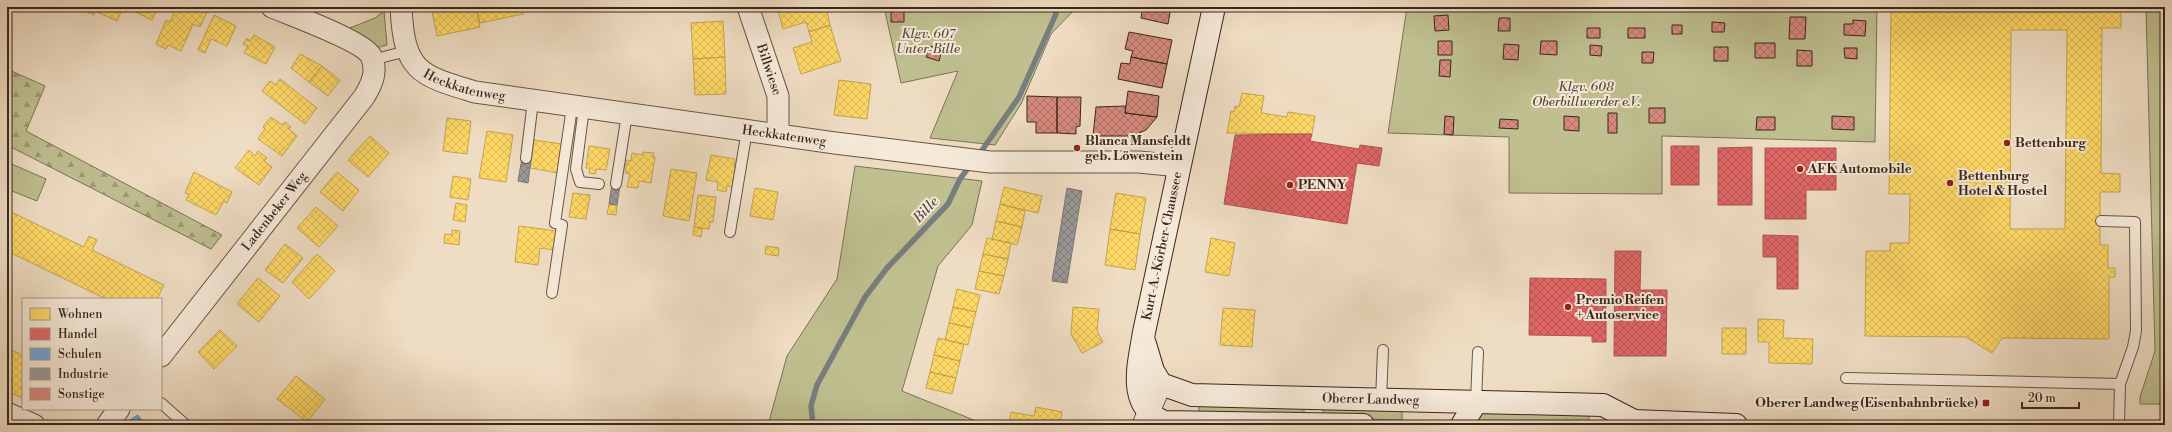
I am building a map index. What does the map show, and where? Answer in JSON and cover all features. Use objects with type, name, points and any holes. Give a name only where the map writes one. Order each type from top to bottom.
[{"type":"main road","name":"Kurt-A.-Körber-Chaussee","points":[[1146,419],[1138,391],[1138,374],[1144,332],[1214,7]]},
{"type":"main road","points":[[1144,332],[1145,348],[1149,361],[1161,384]]},
{"type":"main road","name":"Oberer Landweg","points":[[1161,384],[1192,395],[1603,405],[1627,423],[1736,425]]},
{"type":"main road","points":[[1313,424],[1316,409],[1330,399]]},
{"type":"main road","points":[[1462,425],[1476,402]]},
{"type":"main road","name":"Oberer Landweg","points":[[1146,419],[1177,423],[1363,425]]},
{"type":"street","points":[[272,7],[354,43],[368,52],[372,60]]},
{"type":"street","points":[[401,7],[407,51]]},
{"type":"street","name":"Billwiese","points":[[748,7],[778,96],[778,134]]},
{"type":"street","name":"Heckkatenweg","points":[[407,51],[415,65],[428,76],[475,92],[627,114],[990,162],[1138,162],[1179,166]]},
{"type":"street","name":"Ladenbeker Weg","points":[[162,355],[364,97],[374,80],[372,60]]},
{"type":"street","points":[[1146,419],[1161,384]]},
{"type":"street","points":[[107,425],[118,410]]},
{"type":"street","points":[[7,413],[34,425]]},
{"type":"lane","points":[[372,60],[407,51]]},
{"type":"lane","points":[[526,158],[533,100]]},
{"type":"lane","points":[[578,107],[576,169],[580,182],[599,184]]},
{"type":"lane","points":[[552,293],[562,225],[555,223],[578,107]]},
{"type":"lane","points":[[616,184],[627,114]]},
{"type":"lane","points":[[730,232],[748,130]]},
{"type":"lane","points":[[2101,221],[2135,222],[2136,331],[2133,347],[2120,384],[2119,425]]},
{"type":"lane","points":[[1381,400],[1383,350]]},
{"type":"lane","points":[[1476,402],[1478,352]]},
{"type":"lane","points":[[1846,378],[2120,384]]},
{"type":"lane","points":[[162,404],[186,425]]},
{"type":"green space","name":"Klgv. 607 Unter-Bille","points":[[884,7],[1077,7],[1051,34],[1021,104],[995,145],[930,138],[958,71],[901,83]]},
{"type":"green space","name":"Klgv. 608 Oberbillwerder e.V.","points":[[1407,7],[1877,7],[1875,142],[1662,136],[1662,194],[1509,193],[1509,137],[1388,133]]},
{"type":"green space","points":[[2146,7],[2165,7],[2165,404],[2140,404],[2140,397],[2155,351]]},
{"type":"green space","points":[[384,11],[387,45],[376,48],[349,31],[350,28],[375,18]]},
{"type":"green space","points":[[7,69],[45,86],[26,131],[222,235],[211,249],[7,145]]},
{"type":"green space","points":[[7,162],[46,179],[37,201],[7,189]]},
{"type":"green space","points":[[855,166],[982,181],[972,225],[938,266],[902,391],[986,425],[768,425],[787,356],[837,279]]},
{"type":"green space","points":[[1200,401],[1304,403],[1304,417],[1198,416]]},
{"type":"green space","points":[[1326,406],[1402,407],[1402,420],[1332,418],[1325,415],[1322,409]]},
{"type":"green space","points":[[1486,408],[1589,410],[1589,424],[1470,422]]},
{"type":"building: Wohnen","points":[[85,7],[123,7],[117,21],[95,11],[94,15],[83,10]]},
{"type":"building: Wohnen","points":[[132,7],[158,7],[152,20],[131,10]]},
{"type":"building: Wohnen","points":[[176,7],[196,7],[207,12],[200,27],[193,24],[181,51],[168,45],[166,49],[156,44],[166,20],[170,22]]},
{"type":"building: Wohnen","points":[[431,7],[476,7],[480,27],[437,36]]},
{"type":"building: Wohnen","points":[[476,7],[522,7],[523,14],[480,23]]},
{"type":"building: Wohnen","points":[[777,7],[826,7],[830,25],[809,32],[806,22],[783,29]]},
{"type":"building: Wohnen","name":"Bettenburg Hotel & Hostel","points":[[1891,7],[2102,7],[2102,9],[2121,9],[2121,28],[2102,28],[2101,173],[2120,174],[2120,192],[2100,192],[2100,245],[2108,245],[2108,268],[2115,268],[2115,277],[2109,277],[2109,339],[2002,338],[1992,353],[1966,337],[1865,336],[1866,251],[1890,251],[1890,243],[1909,243],[1910,194],[1889,194]],"holes":[[[2011,30],[2067,30],[2065,229],[2010,229]]]},
{"type":"building: Wohnen","points":[[214,15],[236,26],[227,46],[211,39],[205,53],[198,50]]},
{"type":"building: Wohnen","points":[[723,21],[725,57],[693,59],[691,23]]},
{"type":"building: Wohnen","points":[[830,25],[841,61],[801,74],[793,48],[812,42],[809,32]]},
{"type":"building: Wohnen","points":[[254,35],[275,47],[266,64],[244,53],[248,46],[243,44],[247,38],[250,41]]},
{"type":"building: Wohnen","points":[[300,54],[322,66],[309,82],[291,68]]},
{"type":"building: Wohnen","points":[[725,57],[726,94],[695,95],[693,59]]},
{"type":"building: Wohnen","points":[[322,66],[340,80],[328,96],[309,82]]},
{"type":"building: Wohnen","points":[[280,79],[317,108],[305,124],[262,91],[270,81],[276,85]]},
{"type":"building: Wohnen","points":[[839,80],[871,84],[867,119],[834,115]]},
{"type":"building: Wohnen","points":[[1242,93],[1264,96],[1261,113],[1287,117],[1288,112],[1315,116],[1312,134],[1227,133],[1231,111],[1234,112],[1235,106],[1239,107]]},
{"type":"building: Wohnen","points":[[271,117],[282,125],[285,122],[291,127],[289,129],[297,136],[282,156],[258,139],[265,129],[263,127]]},
{"type":"building: Wohnen","points":[[447,118],[471,121],[467,154],[443,151]]},
{"type":"building: Wohnen","points":[[487,131],[513,135],[506,182],[479,178]]},
{"type":"building: Wohnen","points":[[370,136],[389,153],[368,177],[348,160]]},
{"type":"building: Wohnen","points":[[534,140],[562,144],[558,173],[530,168]]},
{"type":"building: Wohnen","points":[[589,146],[610,149],[606,170],[596,169],[595,174],[589,173],[590,168],[586,168]]},
{"type":"building: Wohnen","points":[[249,150],[255,156],[258,151],[267,158],[264,161],[272,167],[259,185],[235,168]]},
{"type":"building: Wohnen","points":[[643,152],[654,153],[653,157],[655,157],[651,183],[639,181],[638,188],[627,187],[630,174],[625,173],[627,160],[631,161],[632,153],[643,155]]},
{"type":"building: Wohnen","points":[[711,155],[735,159],[734,168],[738,169],[733,187],[727,186],[726,192],[717,190],[718,182],[706,180]]},
{"type":"building: Wohnen","points":[[671,169],[697,173],[689,221],[663,216]]},
{"type":"building: Wohnen","points":[[194,172],[232,192],[227,203],[224,201],[216,215],[186,200],[189,194],[185,193]]},
{"type":"building: Wohnen","points":[[337,172],[359,190],[343,211],[320,192]]},
{"type":"building: Wohnen","points":[[453,176],[471,179],[468,200],[450,197]]},
{"type":"building: Wohnen","points":[[1004,187],[1042,196],[1038,213],[1000,204]]},
{"type":"building: Wohnen","points":[[755,188],[778,192],[773,220],[750,216]]},
{"type":"building: Wohnen","points":[[573,193],[590,195],[586,219],[569,217]]},
{"type":"building: Wohnen","points":[[1116,193],[1146,198],[1140,234],[1110,229]]},
{"type":"building: Wohnen","points":[[698,195],[716,197],[713,222],[710,222],[709,229],[694,227]]},
{"type":"building: Wohnen","points":[[456,203],[467,205],[465,222],[453,220]]},
{"type":"building: Wohnen","points":[[609,204],[617,205],[616,215],[607,214]]},
{"type":"building: Wohnen","points":[[1000,204],[1025,211],[1022,227],[996,221]]},
{"type":"building: Wohnen","points":[[316,207],[338,226],[319,247],[297,228]]},
{"type":"building: Wohnen","points":[[7,210],[84,247],[89,236],[97,240],[92,250],[164,285],[158,298],[104,298],[7,251]]},
{"type":"building: Wohnen","points":[[996,221],[1022,227],[1017,245],[992,239]]},
{"type":"building: Wohnen","points":[[519,226],[557,231],[554,250],[540,248],[538,265],[515,262]]},
{"type":"building: Wohnen","points":[[694,227],[702,229],[701,237],[693,235]]},
{"type":"building: Wohnen","points":[[1110,229],[1140,234],[1135,270],[1105,265]]},
{"type":"building: Wohnen","points":[[452,230],[460,231],[459,245],[444,243],[445,234],[452,235]]},
{"type":"building: Wohnen","points":[[987,238],[1011,243],[1008,259],[983,254]]},
{"type":"building: Wohnen","points":[[1211,238],[1235,243],[1229,276],[1205,272]]},
{"type":"building: Wohnen","points":[[285,244],[303,258],[283,283],[265,270]]},
{"type":"building: Wohnen","points":[[766,246],[779,248],[778,256],[765,254]]},
{"type":"building: Wohnen","points":[[317,254],[335,271],[309,299],[292,282]]},
{"type":"building: Wohnen","points":[[983,254],[1008,259],[1004,276],[979,271]]},
{"type":"building: Wohnen","points":[[979,271],[1004,276],[999,294],[975,289]]},
{"type":"building: Wohnen","points":[[258,278],[280,296],[259,322],[237,304]]},
{"type":"building: Wohnen","points":[[957,289],[980,295],[976,312],[953,307]]},
{"type":"building: Wohnen","points":[[953,307],[976,312],[972,328],[949,323]]},
{"type":"building: Wohnen","points":[[1073,307],[1099,309],[1097,331],[1103,342],[1082,353],[1071,334]]},
{"type":"building: Wohnen","points":[[1223,308],[1255,310],[1252,347],[1220,345]]},
{"type":"building: Wohnen","points":[[1758,319],[1784,320],[1783,338],[1813,339],[1812,364],[1769,363],[1769,342],[1758,342]]},
{"type":"building: Wohnen","points":[[949,323],[972,328],[968,345],[945,340]]},
{"type":"building: Wohnen","points":[[1722,328],[1746,328],[1746,354],[1722,354]]},
{"type":"building: Wohnen","points":[[220,330],[237,346],[214,369],[198,352]]},
{"type":"building: Wohnen","points":[[938,338],[964,344],[960,361],[934,355]]},
{"type":"building: Wohnen","points":[[7,348],[22,355],[22,398],[7,391]]},
{"type":"building: Wohnen","points":[[934,355],[960,361],[956,378],[930,372]]},
{"type":"building: Wohnen","points":[[930,372],[956,378],[952,394],[926,388]]},
{"type":"building: Wohnen","points":[[296,376],[325,399],[307,422],[277,399]]},
{"type":"building: Wohnen","points":[[1036,407],[1062,412],[1060,425],[1009,425],[1011,412],[1034,416]]},
{"type":"building: Handel","name":"PENNY","points":[[1312,134],[1310,141],[1359,149],[1360,145],[1382,148],[1379,166],[1357,163],[1347,224],[1224,204],[1235,135]]},
{"type":"building: Handel","points":[[1671,146],[1699,146],[1699,185],[1671,185]]},
{"type":"building: Handel","points":[[1752,147],[1752,205],[1718,205],[1718,148]]},
{"type":"building: Handel","name":"AFK Automobile","points":[[1765,148],[1836,148],[1836,190],[1806,190],[1806,219],[1765,219]]},
{"type":"building: Handel","points":[[1763,235],[1798,236],[1798,289],[1777,289],[1777,257],[1763,257]]},
{"type":"building: Handel","points":[[1615,251],[1641,251],[1640,290],[1667,290],[1666,356],[1614,356]]},
{"type":"building: Handel","name":"Premio Reifen + Autoservice","points":[[1530,278],[1606,279],[1606,342],[1592,342],[1592,336],[1529,335]]},
{"type":"building: Schulen","points":[[138,415],[145,425],[122,425]]},
{"type":"building: Industrie","points":[[522,158],[531,159],[528,183],[518,181]]},
{"type":"building: Industrie","points":[[612,184],[620,185],[617,205],[609,204]]},
{"type":"building: Industrie","points":[[1067,188],[1082,191],[1067,283],[1052,281]]},
{"type":"building: Sonstige","points":[[1143,7],[1171,7],[1168,24],[1141,18]]},
{"type":"building: Sonstige","points":[[891,8],[904,8],[904,22],[891,22]]},
{"type":"building: Sonstige","points":[[1448,15],[1449,30],[1435,31],[1434,16]]},
{"type":"building: Sonstige","points":[[1790,17],[1806,17],[1805,39],[1789,39]]},
{"type":"building: Sonstige","points":[[1499,18],[1510,18],[1510,31],[1498,31]]},
{"type":"building: Sonstige","points":[[1853,20],[1866,21],[1865,36],[1844,35],[1844,24],[1853,24]]},
{"type":"building: Sonstige","points":[[1712,22],[1725,23],[1724,32],[1712,32]]},
{"type":"building: Sonstige","points":[[1672,25],[1682,25],[1682,34],[1672,34]]},
{"type":"building: Sonstige","points":[[1587,28],[1600,28],[1600,38],[1587,38]]},
{"type":"building: Sonstige","points":[[1628,28],[1645,28],[1645,38],[1628,38]]},
{"type":"building: Sonstige","points":[[1129,32],[1172,40],[1167,64],[1131,57],[1133,51],[1125,49]]},
{"type":"building: Sonstige","points":[[1438,41],[1452,41],[1452,55],[1438,55]]},
{"type":"building: Sonstige","points":[[1541,41],[1557,41],[1557,55],[1540,54]]},
{"type":"building: Sonstige","points":[[1755,43],[1775,43],[1775,58],[1755,58]]},
{"type":"building: Sonstige","points":[[1504,44],[1519,45],[1518,60],[1503,59]]},
{"type":"building: Sonstige","points":[[1590,45],[1602,46],[1601,56],[1590,55]]},
{"type":"building: Sonstige","points":[[929,46],[942,49],[939,61],[926,57]]},
{"type":"building: Sonstige","points":[[1714,47],[1728,47],[1728,61],[1714,61]]},
{"type":"building: Sonstige","points":[[1844,48],[1857,48],[1857,59],[1845,58]]},
{"type":"building: Sonstige","points":[[1797,50],[1812,51],[1812,66],[1797,66]]},
{"type":"building: Sonstige","points":[[1642,52],[1654,52],[1653,63],[1642,63]]},
{"type":"building: Sonstige","points":[[1131,57],[1167,64],[1162,88],[1118,79],[1121,63],[1130,64]]},
{"type":"building: Sonstige","points":[[1440,60],[1451,60],[1450,77],[1439,76]]},
{"type":"building: Sonstige","points":[[1128,91],[1159,96],[1157,117],[1125,113]]},
{"type":"building: Sonstige","points":[[1027,96],[1057,97],[1057,133],[1036,133],[1036,122],[1027,122]]},
{"type":"building: Sonstige","points":[[1057,97],[1081,97],[1080,126],[1076,127],[1076,134],[1057,133]]},
{"type":"building: Sonstige","points":[[1126,106],[1125,113],[1157,117],[1146,130],[1132,136],[1093,136],[1096,107]]},
{"type":"building: Sonstige","points":[[1649,108],[1665,108],[1665,123],[1649,123]]},
{"type":"building: Sonstige","points":[[1608,113],[1617,113],[1617,133],[1608,133]]},
{"type":"building: Sonstige","points":[[1445,116],[1454,117],[1453,135],[1444,134]]},
{"type":"building: Sonstige","points":[[1564,116],[1579,117],[1579,131],[1564,130]]},
{"type":"building: Sonstige","points":[[1832,116],[1854,117],[1854,130],[1832,129]]},
{"type":"building: Sonstige","points":[[1757,117],[1775,117],[1775,130],[1756,130]]},
{"type":"building: Sonstige","points":[[1500,119],[1518,120],[1518,129],[1499,128]]},
{"type":"waterway","name":"Bille","points":[[978,156],[1019,97],[1056,14],[1055,7]]},
{"type":"waterway","name":"Bille","points":[[813,425],[811,406],[817,385],[865,297],[887,268],[948,204],[960,179],[971,164]]},
{"type":"place","name":"Bettenburg","points":[[2007,143]]},
{"type":"place","name":"Blanca Mansfeldt geb. Löwenstein","points":[[1077,148]]},
{"type":"place","name":"AFK Automobile","points":[[1800,169]]},
{"type":"place","name":"Bettenburg Hotel & Hostel","points":[[1950,183]]},
{"type":"place","name":"PENNY","points":[[1290,185]]},
{"type":"place","name":"Premio Reifen + Autoservice","points":[[1568,307]]},
{"type":"place","name":"Oberer Landweg (Eisenbahnbrücke)","points":[[1986,403]]}]
